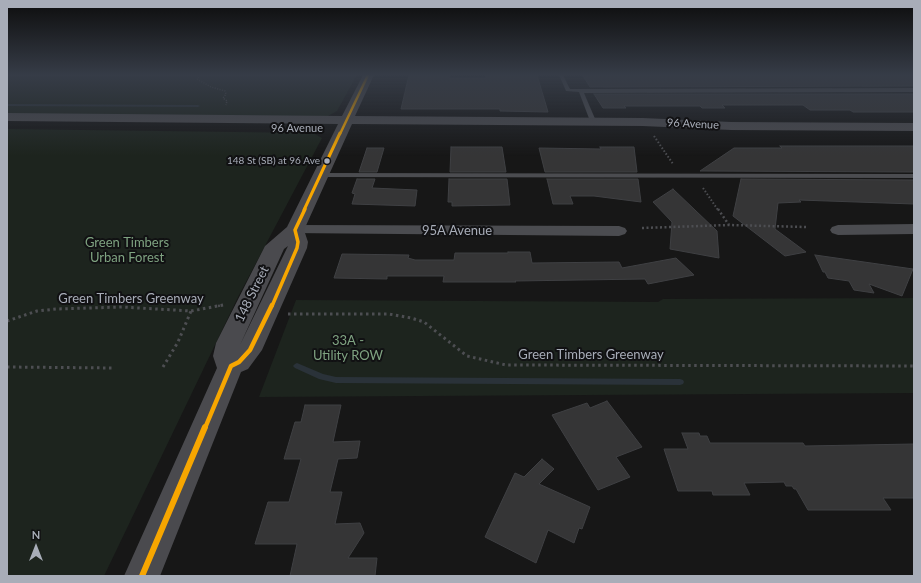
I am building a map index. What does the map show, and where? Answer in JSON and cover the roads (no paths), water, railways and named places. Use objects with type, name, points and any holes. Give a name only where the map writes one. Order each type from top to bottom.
[{"type":"main road","name":"148 Street","points":[[142,576],[231,366],[239,362],[250,350],[257,338],[297,248],[298,242],[295,230],[355,102]]},
{"type":"main road","name":"96 Avenue","points":[[7,117],[674,130],[730,126]]},
{"type":"main road","name":"96 Avenue","points":[[7,127],[593,121],[730,126],[914,127]]},
{"type":"street","points":[[838,230],[914,229]]},
{"type":"street","name":"95A Avenue","points":[[295,230],[619,231]]},
{"type":"lane","points":[[585,102],[593,121]]},
{"type":"lane","points":[[321,176],[914,176]]},
{"type":"waterway","points":[[7,105],[198,106]]},
{"type":"waterway","points":[[297,366],[322,377],[336,380],[680,382]]},
{"type":"place","name":"148 St (SB) at 96 Ave","points":[[327,161]]},
{"type":"park label","name":"Green Timbers Urban Forest","points":[[127,250]]},
{"type":"park label","name":"33A - Utility ROW","points":[[348,348]]}]
